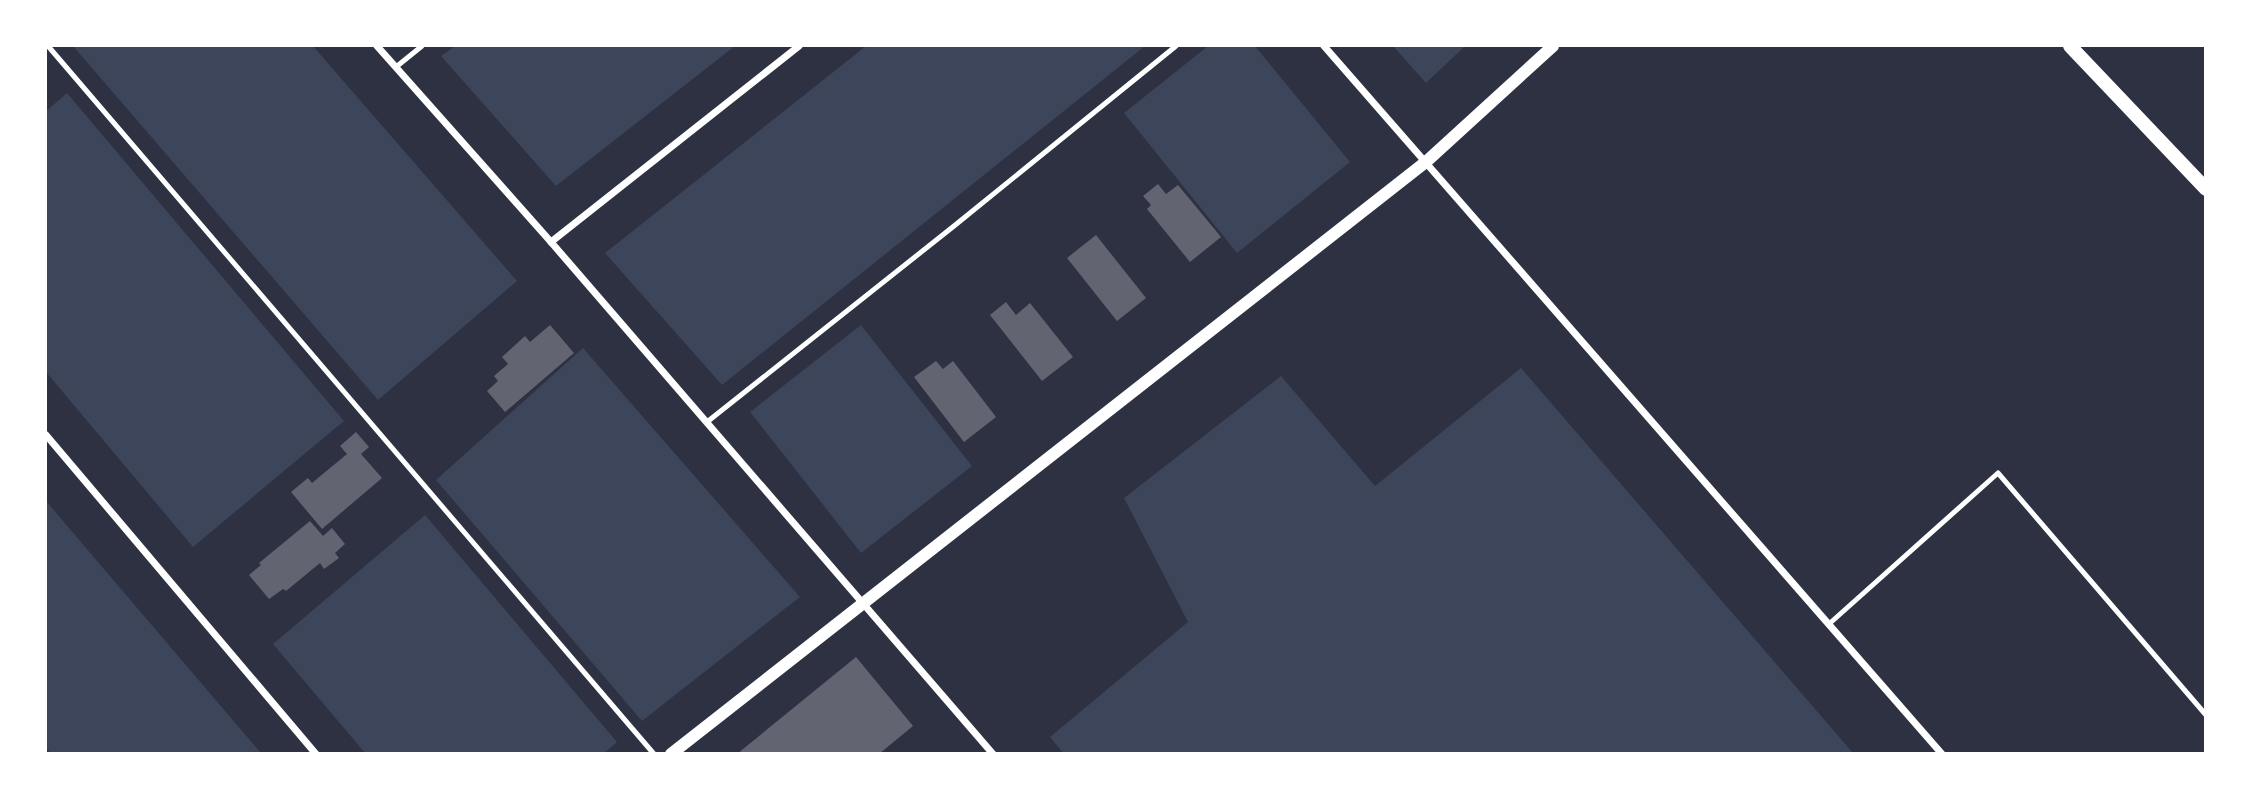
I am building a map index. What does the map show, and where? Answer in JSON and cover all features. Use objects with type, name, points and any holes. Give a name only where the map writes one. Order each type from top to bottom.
[{"type":"main road","points":[[2070,46],[2206,189]]},
{"type":"street","points":[[377,46],[551,242],[993,754]]},
{"type":"street","points":[[551,242],[799,46]]},
{"type":"street","points":[[1324,46],[1942,754]]},
{"type":"street","points":[[671,754],[1427,161],[1553,46]]},
{"type":"street","points":[[46,435],[316,754]]},
{"type":"lane","points":[[48,46],[654,754]]},
{"type":"lane","points":[[396,67],[422,46]]},
{"type":"lane","points":[[707,422],[1176,46]]},
{"type":"lane","points":[[1829,624],[1998,473],[2206,715]]},
{"type":"shaded area","points":[[73,46],[313,46],[517,281],[378,400]]},
{"type":"shaded area","points":[[455,46],[735,46],[556,186],[441,56]]},
{"type":"shaded area","points":[[866,46],[1145,46],[722,385],[605,253]]},
{"type":"shaded area","points":[[1208,46],[1255,46],[1350,162],[1237,253],[1124,113]]},
{"type":"shaded area","points":[[1393,46],[1465,46],[1426,83]]},
{"type":"shaded area","points":[[67,93],[344,421],[193,547],[46,372],[46,111]]},
{"type":"shaded area","points":[[861,325],[972,466],[861,553],[750,412]]},
{"type":"shaded area","points":[[583,348],[800,597],[642,721],[436,480]]},
{"type":"shaded area","points":[[1521,368],[1853,753],[1064,754],[1050,737],[1188,622],[1124,498],[1281,376],[1375,486]]},
{"type":"shaded area","points":[[46,501],[261,753],[50,753],[46,748]]},
{"type":"shaded area","points":[[425,515],[617,742],[603,754],[365,753],[273,644]]},
{"type":"building","points":[[1158,184],[1166,194],[1178,185],[1221,237],[1190,262],[1147,209],[1151,205],[1143,196]]},
{"type":"building","points":[[1096,235],[1146,298],[1117,321],[1067,258]]},
{"type":"building","points":[[1006,302],[1016,315],[1030,303],[1073,357],[1042,381],[990,315]]},
{"type":"building","points":[[550,325],[574,353],[505,412],[487,391],[498,381],[494,376],[508,364],[502,357],[525,336],[530,342]]},
{"type":"building","points":[[936,361],[943,369],[953,361],[996,417],[964,442],[914,377]]},
{"type":"building","points":[[356,432],[369,447],[361,454],[382,478],[322,529],[291,492],[308,478],[312,483],[347,454],[340,446]]},
{"type":"building","points":[[310,521],[323,536],[332,528],[345,544],[335,553],[339,558],[324,569],[320,563],[286,591],[283,589],[269,599],[249,575],[261,565],[259,563]]},
{"type":"building","points":[[856,657],[913,726],[879,754],[737,754]]}]
